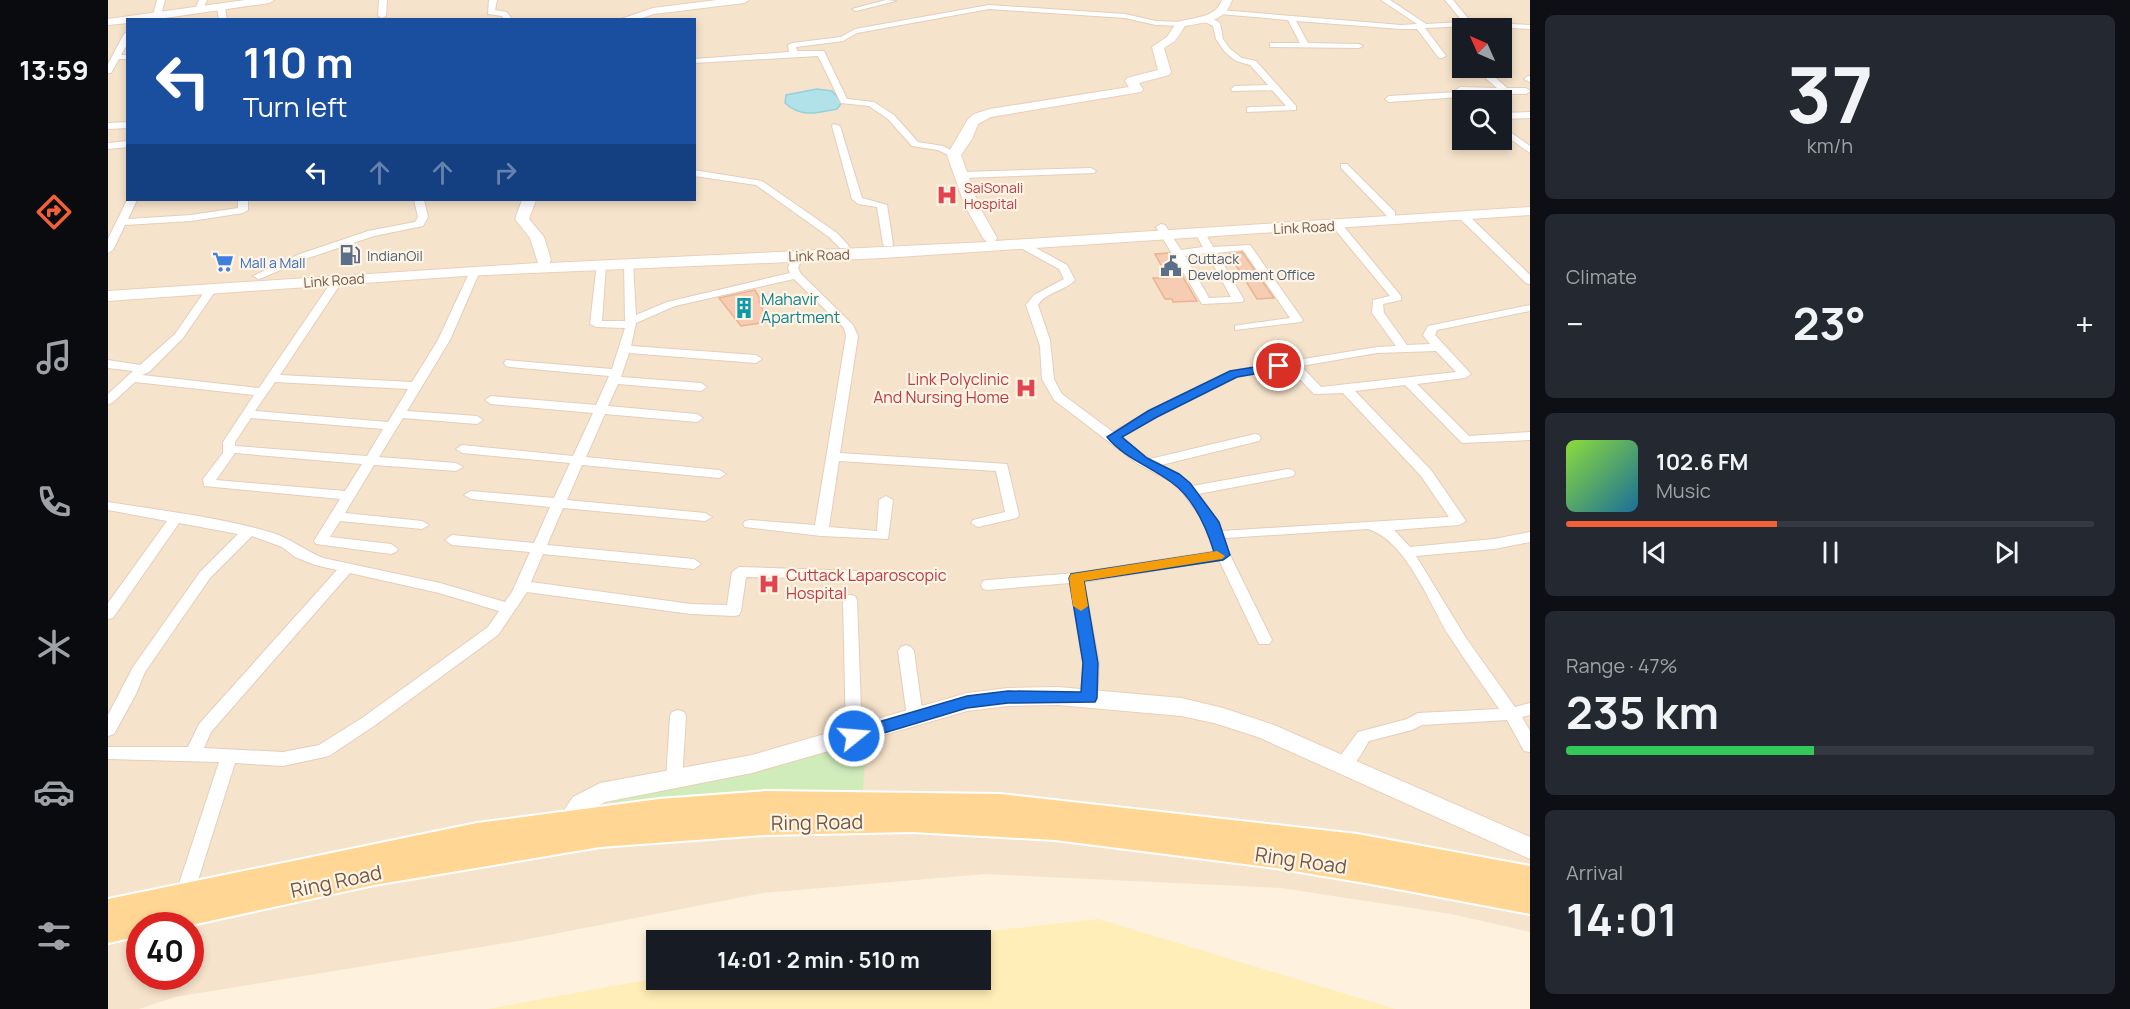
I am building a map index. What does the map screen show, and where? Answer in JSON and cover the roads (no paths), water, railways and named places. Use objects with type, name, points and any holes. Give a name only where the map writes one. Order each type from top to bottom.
[{"type":"main road","points":[[143,18],[201,5],[221,6],[269,0]]},
{"type":"main road","points":[[629,18],[653,11],[744,0]]},
{"type":"main road","points":[[990,238],[972,206],[954,155],[964,141],[969,124],[983,115],[1136,90],[1131,81],[1165,72],[1158,47],[1171,39],[1183,24],[1214,18],[1225,7],[1227,0]]},
{"type":"main road","points":[[108,22],[126,20]]},
{"type":"main road","points":[[529,201],[522,219],[537,237],[543,260]]},
{"type":"main road","name":"Link Road","points":[[108,296],[475,271],[1021,244],[1391,213],[1530,205]]},
{"type":"main road","name":"Link Road","points":[[108,287],[543,260],[806,253],[844,246],[990,238],[1163,231],[1200,233],[1530,211]]},
{"type":"main road","points":[[569,822],[574,810],[582,802],[600,793],[752,764],[967,702],[1008,697],[1089,698],[1181,707],[1215,714],[1266,730],[1530,848]]},
{"type":"main road","name":"Ring Road","points":[[108,912],[477,835],[659,811],[766,803],[1000,806],[1357,846],[1530,879]]},
{"type":"main road","name":"Ring Road","points":[[108,929],[374,872],[600,835],[765,823],[845,821],[913,820],[1055,828],[1371,871],[1530,901]]},
{"type":"street","points":[[157,15],[161,0]]},
{"type":"street","points":[[382,16],[383,0]]},
{"type":"street","points":[[493,0],[491,12],[504,14],[507,18]]},
{"type":"street","points":[[856,9],[903,0]]},
{"type":"street","points":[[1384,0],[1423,26],[1442,56]]},
{"type":"street","points":[[1449,0],[1463,18]]},
{"type":"street","points":[[221,6],[223,18]]},
{"type":"street","points":[[794,54],[792,46],[794,45],[843,39],[855,31],[982,8],[1091,10],[1183,24]]},
{"type":"street","points":[[1220,12],[1291,19],[1423,26],[1452,25]]},
{"type":"street","points":[[1291,19],[1305,45]]},
{"type":"street","points":[[1208,20],[1217,25],[1216,34],[1224,50],[1246,63],[1253,63],[1293,108],[1250,110]]},
{"type":"street","points":[[1512,26],[1530,27]]},
{"type":"street","points":[[108,71],[126,38]]},
{"type":"street","points":[[1273,45],[1359,46]]},
{"type":"street","points":[[696,61],[821,53],[844,101],[871,104],[891,117],[915,144],[940,148],[954,155]]},
{"type":"street","points":[[116,57],[126,57]]},
{"type":"street","points":[[1490,78],[1503,90]]},
{"type":"street","points":[[1235,89],[1274,87]]},
{"type":"street","points":[[1512,91],[1526,91]]},
{"type":"street","points":[[1389,99],[1452,97]]},
{"type":"street","points":[[1512,116],[1530,115]]},
{"type":"street","points":[[108,126],[126,123]]},
{"type":"street","points":[[836,126],[857,199],[861,202],[882,205],[888,244]]},
{"type":"street","points":[[1512,136],[1530,150]]},
{"type":"street","points":[[108,146],[126,144]]},
{"type":"street","points":[[1344,166],[1391,213]]},
{"type":"street","points":[[962,175],[1091,171]]},
{"type":"street","points":[[696,173],[759,183],[833,235],[844,246]]},
{"type":"street","points":[[108,250],[132,201]]},
{"type":"street","points":[[121,222],[191,218],[243,210],[243,201]]},
{"type":"street","points":[[258,276],[304,256],[372,233],[419,224],[423,217],[419,201]]},
{"type":"street","points":[[1462,215],[1530,281]]},
{"type":"street","points":[[1337,225],[1396,296],[1397,298],[1392,300],[1377,302],[1376,306],[1378,313],[1404,349]]},
{"type":"street","points":[[1163,231],[1206,302],[1238,300],[1200,233]]},
{"type":"street","points":[[1021,244],[1063,267],[1070,280],[1064,286],[1032,301],[1048,354],[1046,374],[1049,385],[1058,397],[1148,464],[1174,477],[1190,491],[1212,522],[1223,555],[1264,640]]},
{"type":"street","points":[[1178,253],[1246,247],[1297,320],[1239,328]]},
{"type":"street","points":[[806,253],[794,268],[796,275],[852,331],[821,531]]},
{"type":"street","points":[[108,753],[193,754],[283,759],[323,751],[368,722],[493,631],[523,585],[615,377],[631,323],[628,263]]},
{"type":"street","points":[[601,265],[596,324],[631,323],[671,304],[796,275]]},
{"type":"street","points":[[391,549],[321,541],[444,339],[475,271]]},
{"type":"street","points":[[338,280],[229,442],[230,449],[209,483],[349,495]]},
{"type":"street","points":[[108,400],[180,336],[211,290]]},
{"type":"street","points":[[1292,364],[1318,392],[1465,374],[1429,335],[1432,328],[1530,308]]},
{"type":"street","points":[[1113,437],[1152,414],[1234,374],[1377,350],[1439,347]]},
{"type":"street","points":[[625,349],[756,359]]},
{"type":"street","points":[[510,363],[701,387]]},
{"type":"street","points":[[108,364],[144,369]]},
{"type":"street","points":[[134,378],[263,392]]},
{"type":"street","points":[[273,378],[416,386]]},
{"type":"street","points":[[1408,381],[1466,441],[1530,436]]},
{"type":"street","points":[[1216,536],[1358,525],[1378,527],[1459,521],[1426,473],[1346,389]]},
{"type":"street","points":[[491,400],[697,418]]},
{"type":"street","points":[[247,414],[391,426]]},
{"type":"street","points":[[399,414],[477,420]]},
{"type":"street","points":[[1148,464],[1255,438]]},
{"type":"street","points":[[230,449],[456,467]]},
{"type":"street","points":[[462,449],[719,474]]},
{"type":"street","points":[[833,457],[1002,467],[1012,515],[978,523]]},
{"type":"street","points":[[1190,491],[1288,473]]},
{"type":"street","points":[[471,495],[560,501],[705,517]]},
{"type":"street","points":[[750,524],[883,536],[886,500]]},
{"type":"street","points":[[108,507],[249,531],[279,540],[300,554],[347,568],[440,588],[509,609]]},
{"type":"street","points":[[336,516],[422,525]]},
{"type":"street","points":[[108,614],[175,519]]},
{"type":"street","points":[[1378,527],[1392,537],[1406,552],[1460,641],[1511,714],[1530,746]]},
{"type":"street","points":[[108,730],[125,697],[134,688],[138,671],[205,575],[249,531]]},
{"type":"street","points":[[1406,552],[1494,544],[1530,537]]},
{"type":"street","points":[[452,540],[694,564]]},
{"type":"street","points":[[988,585],[1076,578],[1223,555]]},
{"type":"street","points":[[193,754],[205,728],[347,568]]},
{"type":"street","points":[[523,585],[691,609],[734,611],[739,573],[886,577]]},
{"type":"street","points":[[1076,578],[1091,663],[1089,698]]},
{"type":"street","points":[[850,600],[854,736]]},
{"type":"street","points":[[906,651],[915,717]]},
{"type":"street","points":[[1344,764],[1364,736],[1412,724],[1418,719],[1511,714],[1530,709]]},
{"type":"street","points":[[674,780],[678,716]]},
{"type":"street","points":[[184,896],[229,756]]},
{"type":"water","points":[[817,89],[832,91],[842,102],[837,109],[803,113],[785,103],[786,95]]},
{"type":"place","name":"SaiSonali Hospital","points":[[947,195]]},
{"type":"place","name":"IndianOil","points":[[350,255]]},
{"type":"place","name":"Mall a Mall","points":[[223,262]]},
{"type":"place","name":"Cuttack Development Office","points":[[1171,266]]},
{"type":"place","name":"Mahavir Apartment","points":[[744,308]]},
{"type":"place","name":"Link Polyclinic And Nursing Home","points":[[1026,388]]},
{"type":"place","name":"Cuttack Laparoscopic Hospital","points":[[769,584]]}]
